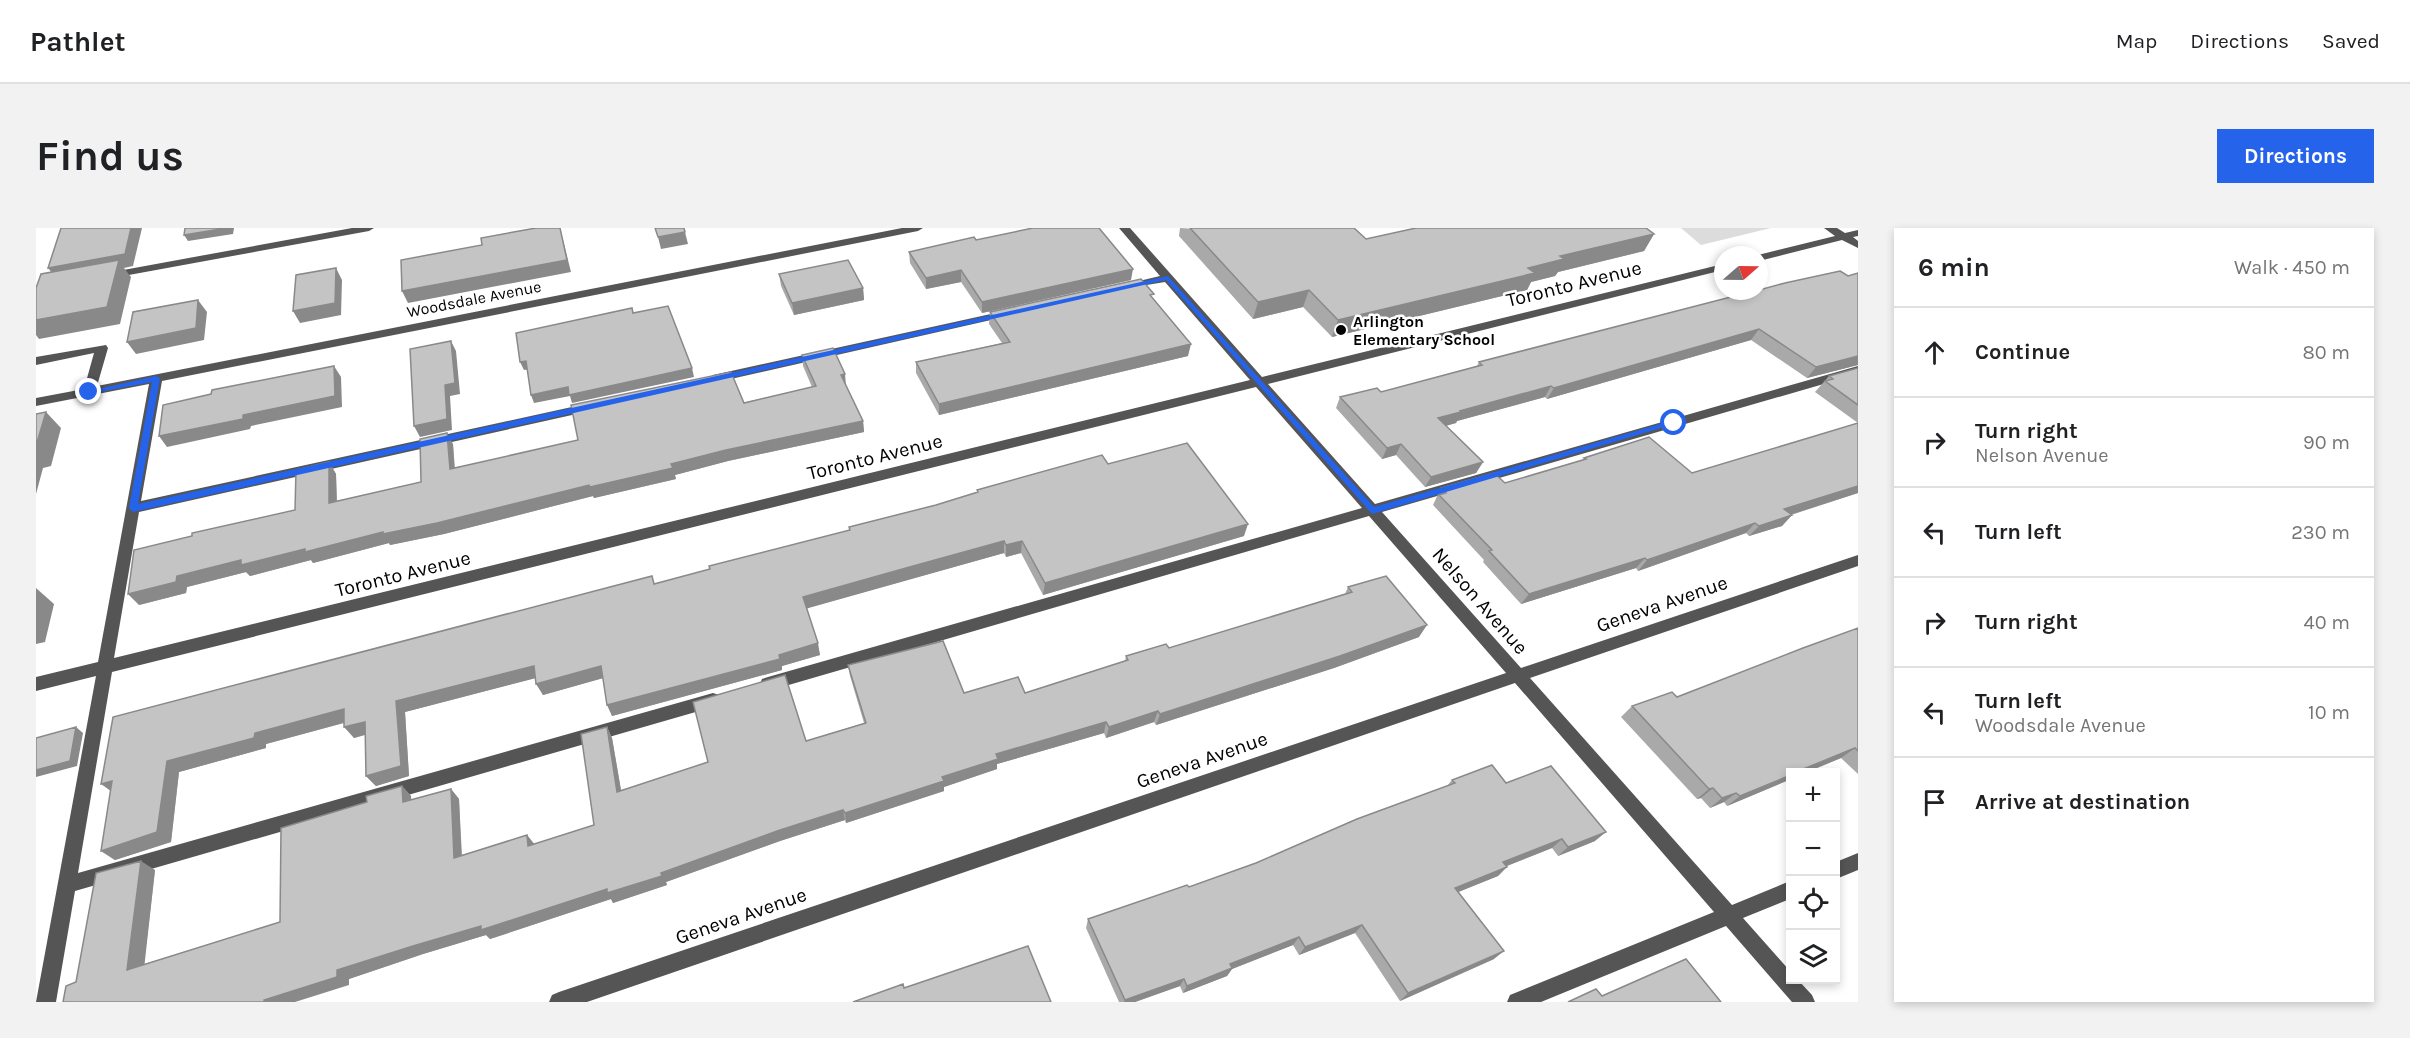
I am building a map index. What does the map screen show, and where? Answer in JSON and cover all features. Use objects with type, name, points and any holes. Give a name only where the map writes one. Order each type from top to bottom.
[{"type":"street","points":[[93,278],[369,228]]},
{"type":"street","name":"Woodsdale Avenue","points":[[36,402],[918,228]]},
{"type":"street","name":"Nelson Avenue","points":[[1124,228],[1805,1002]]},
{"type":"street","points":[[1829,228],[1858,245]]},
{"type":"street","points":[[1768,256],[1858,233]]},
{"type":"street","name":"Toronto Avenue","points":[[36,684],[1714,269]]},
{"type":"street","points":[[1110,291],[1168,278]]},
{"type":"street","points":[[703,381],[1017,312]]},
{"type":"street","points":[[36,361],[102,348],[89,392]]},
{"type":"street","points":[[754,688],[1858,370]]},
{"type":"street","points":[[46,1002],[156,378]]},
{"type":"street","points":[[133,508],[598,405]]},
{"type":"street","name":"Geneva Avenue","points":[[559,1002],[1858,560]]},
{"type":"street","points":[[66,885],[731,695]]},
{"type":"street","points":[[1840,868],[1858,861]]},
{"type":"street","points":[[1516,1002],[1786,892]]},
{"type":"shaded area","points":[[1681,228],[1771,228],[1701,245]]},
{"type":"building","points":[[61,228],[131,228],[125,254],[48,268]]},
{"type":"building","points":[[185,228],[227,228],[184,235]]},
{"type":"building","points":[[536,228],[560,228],[567,260],[402,291],[401,260],[482,245],[481,238]]},
{"type":"building","points":[[655,228],[684,228],[685,232],[658,237]]},
{"type":"building","points":[[1033,228],[1099,228],[1133,269],[982,302],[961,270],[926,278],[909,252],[974,237],[976,240]]},
{"type":"building","points":[[1190,228],[1354,228],[1366,239],[1416,228],[1646,228],[1654,234],[1560,256],[1564,259],[1528,268],[1535,273],[1338,320],[1309,290],[1258,302]]},
{"type":"building","points":[[119,260],[107,307],[36,320],[36,288],[41,274]]},
{"type":"building","points":[[848,260],[863,288],[792,303],[779,274]]},
{"type":"building","points":[[336,268],[335,303],[293,311],[296,275]]},
{"type":"building","points":[[1840,271],[1848,276],[1858,273],[1858,356],[1816,367],[1759,329],[1554,388],[1551,386],[1460,411],[1438,418],[1483,462],[1431,477],[1401,444],[1387,448],[1340,397],[1377,388],[1381,392],[1482,365],[1479,362],[1719,300],[1768,300],[1768,288]]},
{"type":"building","points":[[1141,279],[1154,294],[1150,295],[1191,344],[939,404],[916,362],[1010,342],[990,312]]},
{"type":"building","points":[[198,300],[196,328],[127,342],[133,312]]},
{"type":"building","points":[[668,306],[692,368],[569,395],[568,387],[531,395],[526,361],[520,362],[516,333],[632,308],[633,313]]},
{"type":"building","points":[[451,341],[455,383],[445,385],[447,419],[414,426],[410,349]]},
{"type":"building","points":[[833,348],[845,374],[841,375],[863,421],[726,450],[671,464],[673,468],[590,487],[589,485],[437,523],[383,534],[383,532],[305,552],[305,549],[241,565],[241,560],[177,576],[176,582],[128,594],[134,550],[192,536],[192,533],[295,510],[296,470],[329,462],[329,503],[421,482],[420,439],[447,433],[450,469],[578,440],[571,405],[731,372],[744,403],[816,386],[802,355]]},
{"type":"building","points":[[334,366],[335,396],[243,415],[243,419],[159,436],[163,405],[211,394],[212,390]]},
{"type":"building","points":[[1858,368],[1858,405],[1825,381],[1833,379],[1829,376]]},
{"type":"building","points":[[46,412],[36,446],[36,414]]},
{"type":"building","points":[[1858,423],[1858,486],[1784,509],[1792,515],[1759,526],[1755,523],[1647,560],[1645,558],[1529,594],[1489,551],[1492,550],[1439,495],[1446,493],[1441,488],[1494,473],[1505,483],[1649,437],[1692,473]]},
{"type":"building","points":[[1187,443],[1248,524],[1045,583],[1022,541],[1006,545],[1004,541],[803,597],[818,643],[779,655],[780,659],[607,705],[601,666],[536,684],[534,666],[396,701],[401,766],[366,776],[365,722],[344,727],[344,709],[255,733],[254,738],[167,761],[157,832],[101,851],[112,781],[101,784],[113,717],[652,576],[654,584],[710,569],[709,566],[850,530],[849,527],[936,505],[978,492],[977,490],[1102,455],[1108,464]]},
{"type":"building","points":[[1386,576],[1427,625],[1340,656],[1160,714],[1158,711],[1109,727],[1106,722],[996,754],[998,759],[942,777],[944,781],[845,813],[843,810],[777,831],[661,873],[662,876],[607,893],[607,889],[481,930],[481,926],[337,970],[337,977],[264,1000],[264,1002],[63,1002],[66,986],[76,982],[96,873],[141,861],[127,970],[280,922],[281,828],[367,802],[366,796],[402,786],[403,802],[451,789],[454,858],[527,835],[528,846],[594,825],[581,734],[607,727],[617,792],[708,762],[693,702],[785,675],[806,741],[866,723],[848,665],[943,641],[964,693],[1018,677],[1025,693],[1128,660],[1126,656],[1166,644],[1169,648],[1352,592],[1348,587]]},
{"type":"building","points":[[1858,628],[1858,751],[1855,748],[1806,768],[1786,768],[1786,777],[1740,796],[1736,793],[1722,798],[1713,788],[1709,789],[1632,706],[1672,692],[1677,697]]},
{"type":"building","points":[[76,727],[70,761],[36,770],[36,738]]},
{"type":"building","points":[[1492,765],[1506,783],[1551,766],[1606,832],[1568,847],[1562,839],[1503,862],[1507,867],[1455,888],[1504,951],[1408,993],[1362,925],[1305,947],[1299,937],[1230,964],[1232,968],[1187,986],[1184,979],[1125,1000],[1088,919],[1256,863],[1357,819],[1455,783],[1452,780]]},
{"type":"building","points":[[1028,946],[1051,1002],[853,1002],[903,984],[904,988]]},
{"type":"building","points":[[1686,959],[1721,1002],[1568,1002],[1596,989],[1602,996]]},
{"type":"place","name":"Arlington Elementary School","points":[[1341,330]]},
{"type":"route","points":[[89,392],[156,378],[133,508],[1168,278],[1372,511],[1674,423]]}]
